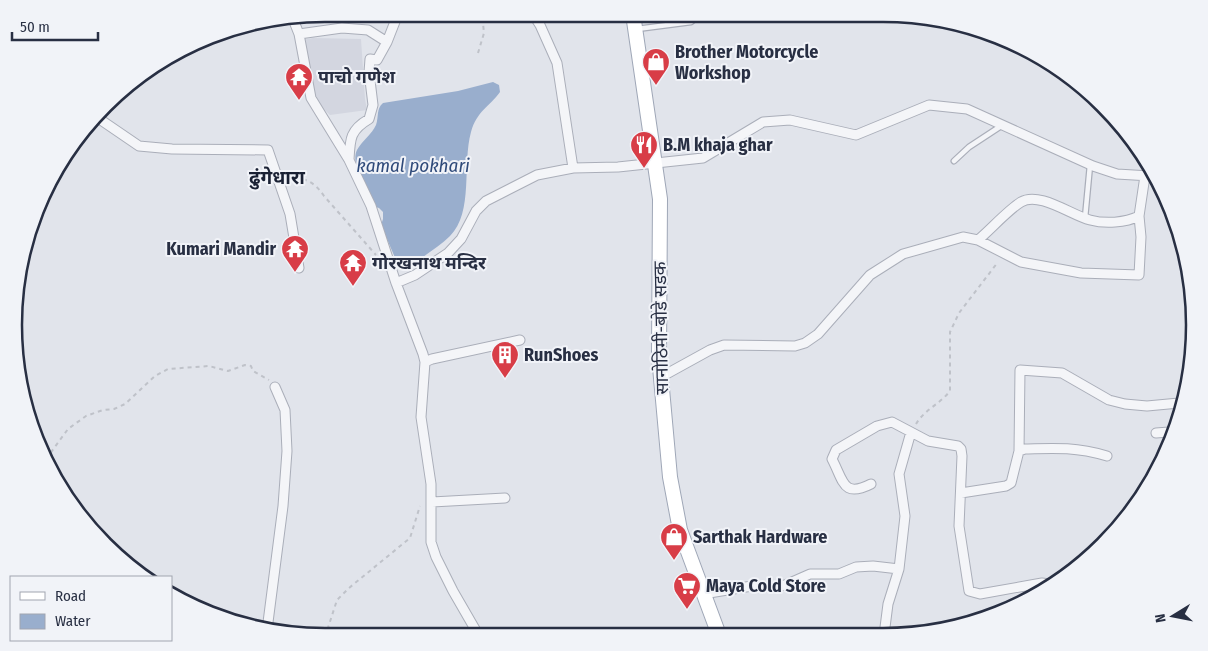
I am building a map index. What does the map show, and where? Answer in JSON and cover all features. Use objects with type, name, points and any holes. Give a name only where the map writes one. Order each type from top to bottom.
[{"type":"main road","name":"सानोठिमी-बोडे सडक","points":[[634,22],[654,147],[660,199],[659,356],[670,477],[680,530],[716,628]]},
{"type":"street","points":[[348,160],[350,142],[356,126],[369,119],[373,105],[369,72],[370,59],[377,60],[395,22]]},
{"type":"street","points":[[538,22],[557,63],[573,168]]},
{"type":"street","points":[[294,24],[299,34],[310,98],[348,160],[371,206],[396,283],[425,362],[421,417],[431,484],[431,542],[436,557],[453,591],[474,628]]},
{"type":"street","points":[[299,34],[342,28],[368,30],[387,42]]},
{"type":"street","points":[[396,283],[415,275],[448,253],[461,239],[476,211],[486,201],[537,175],[566,171],[573,168],[618,167],[703,158],[763,122],[790,120],[856,135],[929,104],[967,109],[1090,165],[1117,174],[1146,176]]},
{"type":"street","points":[[102,121],[139,146],[172,149],[268,150],[290,214],[299,268]]},
{"type":"street","points":[[661,377],[710,350],[724,345],[795,346],[805,343],[818,334],[870,275],[903,254],[963,237],[978,240],[1021,262],[1080,273],[1139,275],[1141,237],[1139,216],[1147,177]]},
{"type":"street","points":[[978,240],[1022,201],[1039,199],[1098,222],[1130,221],[1139,216]]},
{"type":"street","points":[[425,362],[520,340]]},
{"type":"street","points":[[961,493],[1006,486],[1011,483],[1020,451],[1020,370],[1062,373],[1109,400],[1131,405],[1147,406],[1175,403]]},
{"type":"street","points":[[268,623],[282,516],[287,451],[285,410],[275,387]]},
{"type":"street","points":[[872,484],[860,490],[848,488],[832,459],[836,450],[885,423],[892,422],[928,441],[954,445],[961,449],[960,526],[970,591],[980,594],[1042,583]]},
{"type":"street","points":[[885,628],[888,604],[899,569],[905,516],[900,474],[911,432]]},
{"type":"street","points":[[1156,433],[1165,432]]},
{"type":"street","points":[[1020,451],[1024,449],[1083,449],[1107,456]]},
{"type":"street","points":[[432,502],[505,498]]},
{"type":"street","points":[[703,594],[752,586],[774,587],[785,585],[810,574],[838,574],[856,567],[873,566],[899,569]]},
{"type":"lane","points":[[635,29],[691,22]]},
{"type":"lane","points":[[954,162],[969,147],[1002,125]]},
{"type":"lane","points":[[1085,218],[1090,165]]},
{"type":"path","points":[[478,53],[484,33],[483,22]]},
{"type":"path","points":[[277,177],[289,177],[307,181],[317,186],[378,257]]},
{"type":"path","points":[[911,432],[920,416],[942,401],[950,391],[950,332],[959,313],[1004,254]]},
{"type":"path","points":[[51,452],[68,429],[86,416],[103,410],[114,409],[125,404],[155,376],[168,369],[209,366],[228,371],[245,365],[251,366],[253,371],[268,378],[275,387]]},
{"type":"path","points":[[328,628],[337,600],[410,538],[421,502]]},
{"type":"shaded area","points":[[313,38],[361,39],[367,110],[330,115],[312,98],[302,40]]},
{"type":"water","name":"kamal pokhari","points":[[493,82],[499,85],[500,92],[480,114],[471,132],[468,145],[465,201],[457,226],[446,240],[413,264],[409,266],[401,265],[396,260],[381,225],[383,212],[379,208],[372,206],[360,178],[355,156],[357,150],[376,125],[378,110],[383,103],[458,91]]},
{"type":"place","name":"Brother Motorcycle Workshop","points":[[656,86]]},
{"type":"place","name":"पाचो गणेश","points":[[299,101]]},
{"type":"place","name":"B.M khaja ghar","points":[[644,169]]},
{"type":"place","name":"Kumari Mandir","points":[[295,273]]},
{"type":"place","name":"गोरखनाथ मन्दिर","points":[[353,287]]},
{"type":"place","name":"RunShoes","points":[[505,379]]},
{"type":"place","name":"Sarthak Hardware","points":[[674,561]]},
{"type":"place","name":"Maya Cold Store","points":[[687,610]]},
{"type":"district","name":"ढुंगेधारा","points":[[277,177]]}]
